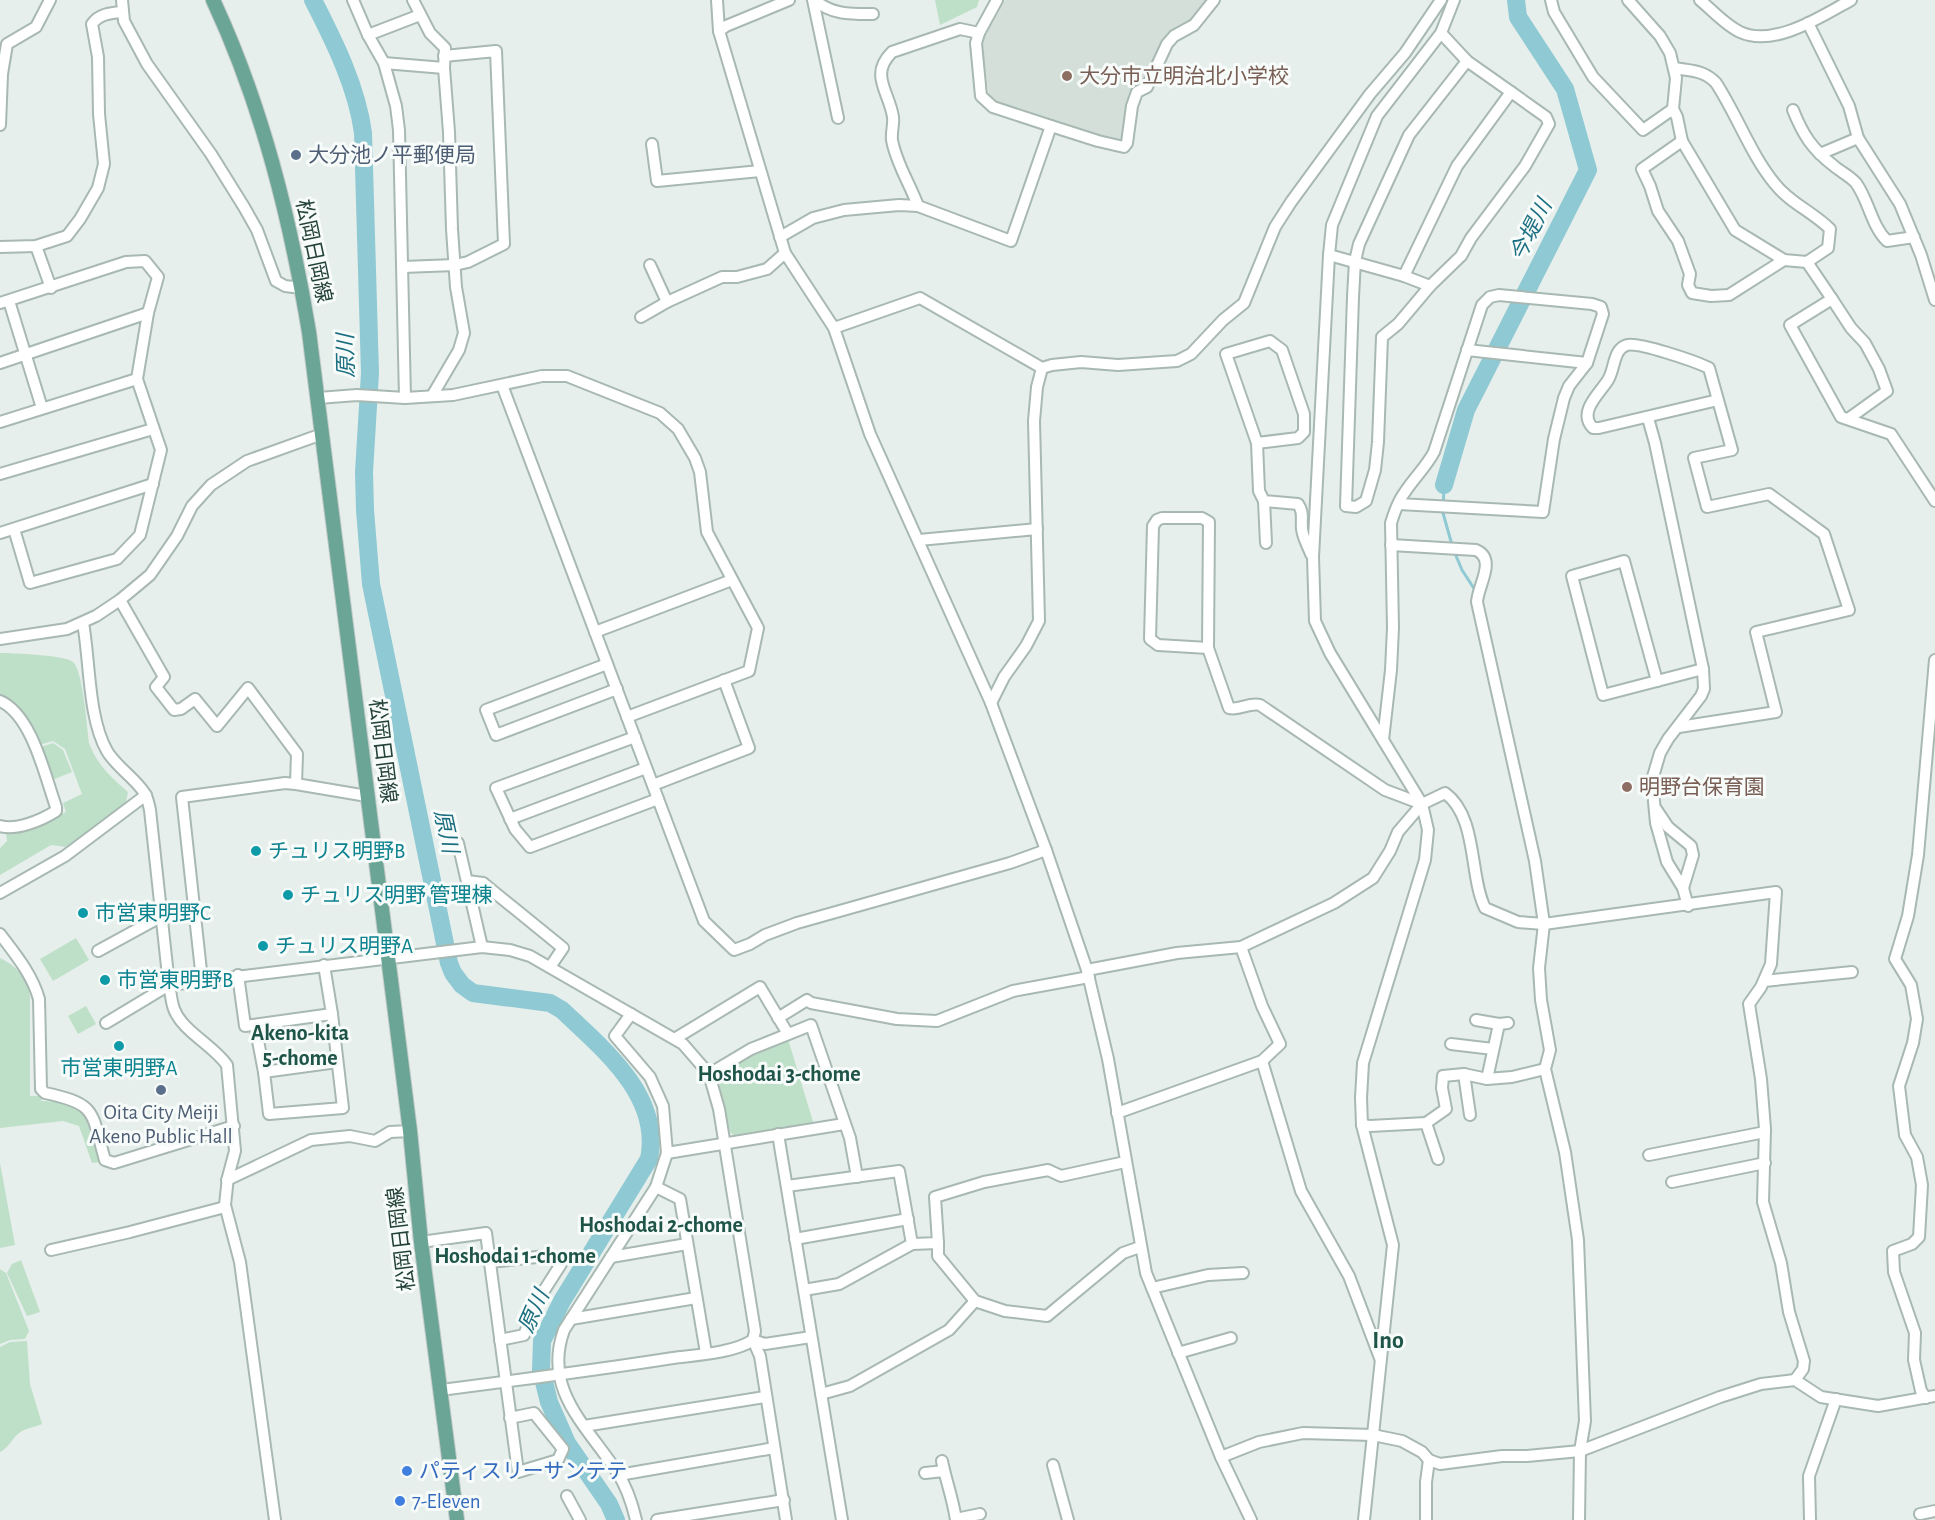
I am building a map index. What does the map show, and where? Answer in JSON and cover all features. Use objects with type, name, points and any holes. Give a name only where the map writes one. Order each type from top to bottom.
[{"type":"main road","name":"松岡日岡線","points":[[213,0],[243,72],[268,146],[301,288],[318,398],[457,1520]]},
{"type":"street","points":[[0,125],[2,74],[7,44],[36,27],[50,0]]},
{"type":"street","points":[[122,0],[124,21],[147,64],[212,154],[244,207],[257,230],[276,281],[285,286],[301,288]]},
{"type":"street","points":[[353,0],[368,35],[384,63],[396,105],[399,130],[405,398]]},
{"type":"street","points":[[413,0],[430,33],[445,48],[444,68],[454,265],[464,333],[459,350],[432,396]]},
{"type":"street","points":[[717,0],[719,31],[785,253],[834,328],[870,434],[992,704],[1046,850],[1088,973],[1108,1059],[1146,1273],[1221,1457],[1251,1520]]},
{"type":"street","points":[[719,31],[789,0]]},
{"type":"street","points":[[814,0],[831,10],[847,14],[873,14]]},
{"type":"street","points":[[814,0],[838,118]]},
{"type":"street","points":[[997,0],[976,43],[978,88],[984,101],[993,107],[1118,147],[1124,147],[1127,143],[1132,106],[1137,92],[1147,87],[1167,44],[1174,36],[1194,25],[1214,0]]},
{"type":"street","points":[[834,328],[920,298],[1042,368],[1081,362],[1118,365],[1177,361],[1191,354],[1223,320],[1244,303],[1280,219],[1323,156],[1370,94],[1405,53],[1441,0]]},
{"type":"street","points":[[1364,1520],[1393,1245],[1362,1125],[1363,1063],[1425,860],[1428,830],[1422,804],[1330,653],[1315,621],[1313,557],[1329,255],[1332,225],[1377,116],[1441,33],[1454,0]]},
{"type":"street","points":[[1551,0],[1554,12],[1593,77],[1643,130],[1673,109]]},
{"type":"street","points":[[1628,0],[1660,36],[1671,53],[1675,68],[1676,91],[1673,109],[1682,141],[1735,230],[1784,260],[1807,262],[1828,248],[1830,229],[1816,216],[1786,196],[1775,184],[1716,83],[1708,75],[1698,70],[1675,68]]},
{"type":"street","points":[[1700,0],[1739,32],[1755,37],[1772,35],[1808,23],[1851,0]]},
{"type":"street","points":[[0,247],[36,246],[67,236],[98,188],[104,164],[99,114],[98,57],[92,24],[96,18],[122,12]]},
{"type":"street","points":[[368,35],[420,15]]},
{"type":"street","points":[[1808,23],[1848,106],[1858,138],[1900,204],[1914,237],[1935,300]]},
{"type":"street","points":[[918,206],[898,160],[892,138],[893,118],[880,71],[884,60],[892,52],[960,29],[979,33]]},
{"type":"street","points":[[1441,33],[1467,61],[1546,117],[1549,124],[1525,166],[1471,238],[1461,256],[1430,286],[1398,324],[1382,337],[1379,431],[1375,470],[1366,501],[1356,507],[1346,506],[1355,261],[1359,244],[1408,135],[1467,61]]},
{"type":"street","points":[[403,267],[454,265],[468,262],[504,244],[496,51],[444,56]]},
{"type":"street","points":[[384,63],[444,68]]},
{"type":"street","points":[[1404,276],[1457,166],[1511,92]]},
{"type":"street","points":[[1793,110],[1809,143],[1853,180],[1864,194],[1879,232],[1887,240],[1914,237]]},
{"type":"street","points":[[780,237],[813,218],[844,210],[899,205],[918,206],[1011,242],[1051,126]]},
{"type":"street","points":[[1820,154],[1858,138]]},
{"type":"street","points":[[1682,141],[1642,170],[1658,211],[1678,241],[1690,274],[1688,285],[1692,293],[1711,296],[1729,295],[1784,260]]},
{"type":"street","points":[[652,144],[657,181],[760,171]]},
{"type":"street","points":[[36,246],[51,288]]},
{"type":"street","points":[[641,317],[667,302],[722,277],[737,277],[768,269],[785,253]]},
{"type":"street","points":[[1329,255],[1404,276],[1430,286]]},
{"type":"street","points":[[14,529],[30,583],[117,559],[140,535],[161,450],[137,379],[148,313],[158,277],[146,261],[126,262],[4,302],[26,354],[42,408]]},
{"type":"street","points":[[1807,262],[1851,328],[1865,343],[1879,369],[1887,391],[1848,419]]},
{"type":"street","points":[[650,265],[667,302]]},
{"type":"street","points":[[1383,740],[1393,628],[1390,523],[1404,493],[1427,465],[1434,452],[1482,305],[1494,296],[1592,304],[1600,307],[1603,314],[1587,363],[1569,386],[1564,398],[1554,439],[1543,512],[1399,504]]},
{"type":"street","points":[[1832,299],[1790,325],[1841,417],[1891,435],[1935,501]]},
{"type":"street","points":[[0,363],[148,313]]},
{"type":"street","points":[[1257,443],[1298,438],[1304,432],[1304,414],[1282,350],[1270,341],[1226,354],[1257,443],[1259,491],[1264,501],[1266,543]]},
{"type":"street","points":[[1679,727],[1776,712],[1756,633],[1849,610],[1824,534],[1769,494],[1707,507],[1694,458],[1732,450],[1718,400],[1707,367],[1645,347],[1631,344],[1624,346],[1618,352],[1610,378],[1592,402],[1587,414],[1588,422],[1593,428],[1599,428],[1718,400]]},
{"type":"street","points":[[1467,350],[1587,363]]},
{"type":"street","points":[[992,704],[1004,677],[1026,646],[1039,621],[1034,421],[1037,387],[1042,368]]},
{"type":"street","points":[[318,398],[357,395],[405,398],[453,395],[542,376],[567,376],[634,401],[660,413],[672,422],[684,439],[700,472],[707,532],[758,628],[748,670],[627,717]]},
{"type":"street","points":[[0,422],[137,379]]},
{"type":"street","points":[[502,385],[704,921],[734,950],[797,923],[1010,863],[1046,850]]},
{"type":"street","points":[[1648,418],[1703,669],[1704,689],[1679,727],[1668,739],[1660,753],[1652,780],[1656,823],[1666,862],[1683,888],[1688,906]]},
{"type":"street","points":[[0,474],[153,429]]},
{"type":"street","points":[[0,639],[67,629],[82,623],[120,600],[150,575],[177,536],[192,506],[211,485],[247,461],[322,434]]},
{"type":"street","points":[[0,533],[153,484]]},
{"type":"street","points":[[1264,501],[1298,504],[1304,517],[1302,528],[1304,537],[1313,557]]},
{"type":"street","points":[[1208,648],[1158,645],[1150,639],[1153,526],[1157,520],[1178,517],[1202,518],[1209,522],[1208,648],[1229,708],[1260,705],[1384,790],[1422,804]]},
{"type":"street","points":[[919,540],[1037,528]]},
{"type":"street","points":[[1391,544],[1476,550],[1486,557],[1487,563],[1477,592],[1479,614],[1535,861],[1544,924],[1539,968],[1541,1000],[1550,1050],[1545,1069],[1564,1152],[1578,1240],[1585,1421],[1580,1450],[1579,1520]]},
{"type":"street","points":[[1657,681],[1624,561],[1572,576],[1603,695],[1657,681],[1703,669]]},
{"type":"street","points":[[595,632],[732,580]]},
{"type":"street","points":[[120,600],[164,677],[156,687],[172,708],[180,710],[195,699],[218,726],[248,688],[297,754],[296,784]]},
{"type":"street","points":[[82,623],[88,648],[95,716],[101,737],[115,762],[146,795],[152,821],[169,985],[174,1009],[180,1020],[227,1065],[236,1151],[227,1180],[225,1207],[240,1262],[275,1520]]},
{"type":"street","points":[[1931,1397],[1922,1391],[1914,1360],[1915,1333],[1894,1272],[1893,1251],[1912,1244],[1919,1237],[1922,1185],[1917,1157],[1905,1135],[1899,1086],[1913,1043],[1917,1019],[1911,984],[1895,959],[1908,916],[1918,855],[1935,660]]},
{"type":"street","points":[[607,664],[486,710],[496,735],[617,689]]},
{"type":"street","points":[[653,785],[749,748],[724,680]]},
{"type":"street","points":[[0,701],[9,705],[28,729],[56,811],[46,817],[8,828],[0,826]]},
{"type":"street","points":[[635,737],[496,789],[515,829],[530,847],[658,799]]},
{"type":"street","points":[[510,819],[646,768]]},
{"type":"street","points":[[202,980],[182,797],[285,783],[367,796]]},
{"type":"street","points":[[778,1018],[807,1000],[811,1003],[897,1019],[936,1020],[1013,991],[1088,973],[1177,953],[1241,947],[1334,903],[1373,878],[1390,851],[1398,832],[1422,804],[1445,793],[1453,798],[1469,838],[1480,899],[1485,908],[1518,922],[1544,924],[1688,906],[1776,892],[1771,964],[1764,981],[1749,1004],[1761,1079],[1765,1132],[1763,1202],[1781,1263],[1790,1312],[1804,1361],[1803,1369],[1794,1380]]},
{"type":"street","points":[[0,893],[65,856],[146,795]]},
{"type":"street","points":[[1654,807],[1668,827],[1691,846],[1693,855],[1683,888]]},
{"type":"street","points":[[458,843],[482,947]]},
{"type":"street","points":[[467,881],[483,883],[563,948],[550,967]]},
{"type":"street","points":[[98,951],[162,916]]},
{"type":"street","points":[[0,933],[28,973],[38,993],[41,1089],[45,1093],[73,1099],[89,1110],[105,1160],[114,1163],[234,1126]]},
{"type":"street","points":[[106,1023],[169,985],[482,947],[510,950],[530,956],[676,1038],[695,1055],[709,1074],[717,1100],[755,1331],[753,1340],[759,1356],[786,1520]]},
{"type":"street","points":[[1117,1113],[1262,1061],[1280,1044],[1262,1006],[1241,947]]},
{"type":"street","points":[[255,1025],[269,1114],[343,1108],[324,965]]},
{"type":"street","points":[[1764,981],[1852,972]]},
{"type":"street","points":[[238,975],[244,1026],[332,1014]]},
{"type":"street","points":[[676,1038],[760,987],[788,1034]]},
{"type":"street","points":[[631,1014],[615,1036],[650,1077],[663,1106],[667,1153],[656,1187],[564,1330],[556,1376],[569,1404],[619,1475],[631,1501],[636,1520]]},
{"type":"street","points":[[1476,1020],[1503,1024],[1493,1049],[1487,1079]]},
{"type":"street","points":[[709,1074],[751,1048],[811,1025],[850,1138],[857,1177]]},
{"type":"street","points":[[1451,1044],[1493,1049]]},
{"type":"street","points":[[1262,1061],[1301,1191],[1349,1276],[1381,1361]]},
{"type":"street","points":[[264,1072],[338,1062]]},
{"type":"street","points":[[1362,1125],[1426,1123],[1446,1109],[1442,1088],[1443,1076],[1464,1074],[1487,1079],[1512,1077],[1545,1069]]},
{"type":"street","points":[[1464,1074],[1470,1115]]},
{"type":"street","points":[[1426,1123],[1438,1159]]},
{"type":"street","points":[[667,1153],[844,1124]]},
{"type":"street","points":[[227,1180],[311,1140],[350,1136],[375,1141],[390,1132],[410,1131]]},
{"type":"street","points":[[1649,1155],[1765,1132]]},
{"type":"street","points":[[778,1134],[842,1520]]},
{"type":"street","points":[[1125,1162],[1061,1176],[1048,1170],[984,1182],[935,1197],[938,1256],[975,1301],[1005,1311],[1047,1316],[1124,1253],[1140,1247]]},
{"type":"street","points":[[1672,1182],[1765,1163]]},
{"type":"street","points":[[787,1186],[899,1171],[912,1244]]},
{"type":"street","points":[[656,1187],[680,1199],[705,1353]]},
{"type":"street","points":[[51,1250],[225,1207]]},
{"type":"street","points":[[795,1239],[908,1219]]},
{"type":"street","points":[[421,1242],[486,1233],[510,1418],[518,1472],[558,1460],[563,1449],[534,1413],[510,1418]]},
{"type":"street","points":[[804,1290],[839,1284],[912,1244],[938,1243]]},
{"type":"street","points":[[611,1257],[687,1244]]},
{"type":"street","points":[[490,1262],[546,1256],[561,1264],[538,1300],[524,1335],[500,1340]]},
{"type":"street","points":[[1152,1288],[1208,1275],[1243,1273]]},
{"type":"street","points":[[572,1318],[696,1298]]},
{"type":"street","points":[[821,1394],[850,1386],[949,1330],[975,1301]]},
{"type":"street","points":[[753,1340],[765,1344],[811,1337]]},
{"type":"street","points":[[1178,1353],[1231,1338]]},
{"type":"street","points":[[441,1390],[556,1376],[705,1353],[744,1346],[753,1340]]},
{"type":"street","points":[[1221,1457],[1259,1442],[1302,1433],[1374,1434],[1402,1441],[1422,1452],[1429,1460],[1440,1464],[1580,1450],[1720,1397],[1761,1384],[1794,1380],[1821,1397],[1878,1406],[1931,1397]]},
{"type":"street","points":[[584,1426],[765,1397]]},
{"type":"street","points":[[1810,1520],[1809,1476],[1836,1399]]},
{"type":"street","points":[[619,1475],[774,1448]]},
{"type":"street","points":[[1426,1520],[1426,1482],[1429,1460]]},
{"type":"street","points":[[1053,1465],[1068,1520]]},
{"type":"street","points":[[925,1473],[943,1466],[947,1490],[952,1497],[956,1519],[981,1514]]},
{"type":"street","points":[[567,1496],[580,1520]]},
{"type":"street","points":[[657,1520],[690,1517],[784,1500]]},
{"type":"street","points":[[1920,1514],[1935,1511]]},
{"type":"shaded area","name":"大分市立明治北小学校","points":[[1005,0],[1210,0],[1193,22],[1184,26],[1143,85],[1122,144],[993,103],[989,96],[981,41]]},
{"type":"green space","points":[[935,0],[979,0],[977,7],[940,25]]},
{"type":"green space","points":[[0,653],[50,656],[73,662],[82,687],[92,751],[105,770],[128,792],[126,802],[66,847],[51,845],[0,875],[0,848],[7,841],[6,833],[47,822],[66,812],[63,803],[82,794],[65,749],[53,741],[39,745],[26,715],[15,703],[0,696]]},
{"type":"green space","points":[[53,743],[63,750],[72,772],[52,780],[41,747]]},
{"type":"green space","points":[[76,938],[89,960],[53,981],[40,959]]},
{"type":"green space","points":[[0,958],[20,973],[30,996],[30,1096],[41,1096],[41,1101],[71,1102],[90,1121],[99,1162],[92,1163],[79,1126],[63,1121],[0,1128]]},
{"type":"green space","points":[[86,1006],[96,1024],[78,1034],[68,1016]]},
{"type":"green space","points":[[788,1039],[814,1125],[736,1137],[730,1132],[718,1078],[723,1071],[739,1059]]},
{"type":"green space","points":[[0,1163],[15,1245],[0,1248]]},
{"type":"green space","points":[[21,1260],[40,1312],[27,1316],[7,1273],[12,1264]]},
{"type":"green space","points":[[0,1269],[6,1273],[29,1331],[25,1339],[10,1340],[0,1344]]},
{"type":"green space","points":[[27,1341],[30,1384],[42,1424],[22,1431],[0,1452],[0,1347],[10,1342]]},
{"type":"waterway","name":"原川","points":[[313,0],[350,82],[363,133],[370,373],[364,472],[371,584],[449,963],[462,985],[473,993],[550,1003],[562,1010],[595,1041],[626,1076],[638,1094],[647,1115],[651,1136],[649,1159],[562,1301],[542,1341],[541,1370],[549,1402],[567,1443],[609,1504],[616,1520]]},
{"type":"waterway","name":"今堤川","points":[[1444,485],[1466,410],[1588,170],[1565,89],[1518,17],[1516,0]]},
{"type":"waterway","points":[[1444,485],[1443,513],[1452,545]]},
{"type":"waterway","points":[[1454,551],[1462,570],[1475,590]]},
{"type":"place","name":"大分市立明治北小学校","points":[[1067,76]]},
{"type":"place","name":"大分池ノ平郵便局","points":[[296,155]]},
{"type":"place","name":"明野台保育園","points":[[1627,787]]},
{"type":"place","name":"チュリス明野B","points":[[256,851]]},
{"type":"place","name":"チュリス明野 管理棟","points":[[288,895]]},
{"type":"place","name":"市営東明野C","points":[[83,913]]},
{"type":"place","name":"チュリス明野A","points":[[263,946]]},
{"type":"place","name":"市営東明野B","points":[[105,980]]},
{"type":"place","name":"市営東明野A","points":[[119,1046]]},
{"type":"place","name":"Oita City Meiji Akeno Public Hall","points":[[161,1090]]},
{"type":"place","name":"パティスリーサンテテ","points":[[407,1471]]},
{"type":"place","name":"7-Eleven","points":[[400,1501]]},
{"type":"district","name":"Akeno-kita 5-chome","points":[[300,1044]]},
{"type":"district","name":"Hoshodai 3-chome","points":[[779,1073]]},
{"type":"district","name":"Hoshodai 2-chome","points":[[661,1224]]},
{"type":"district","name":"Hoshodai 1-chome","points":[[515,1255]]},
{"type":"district","name":"Ino","points":[[1388,1340]]}]
